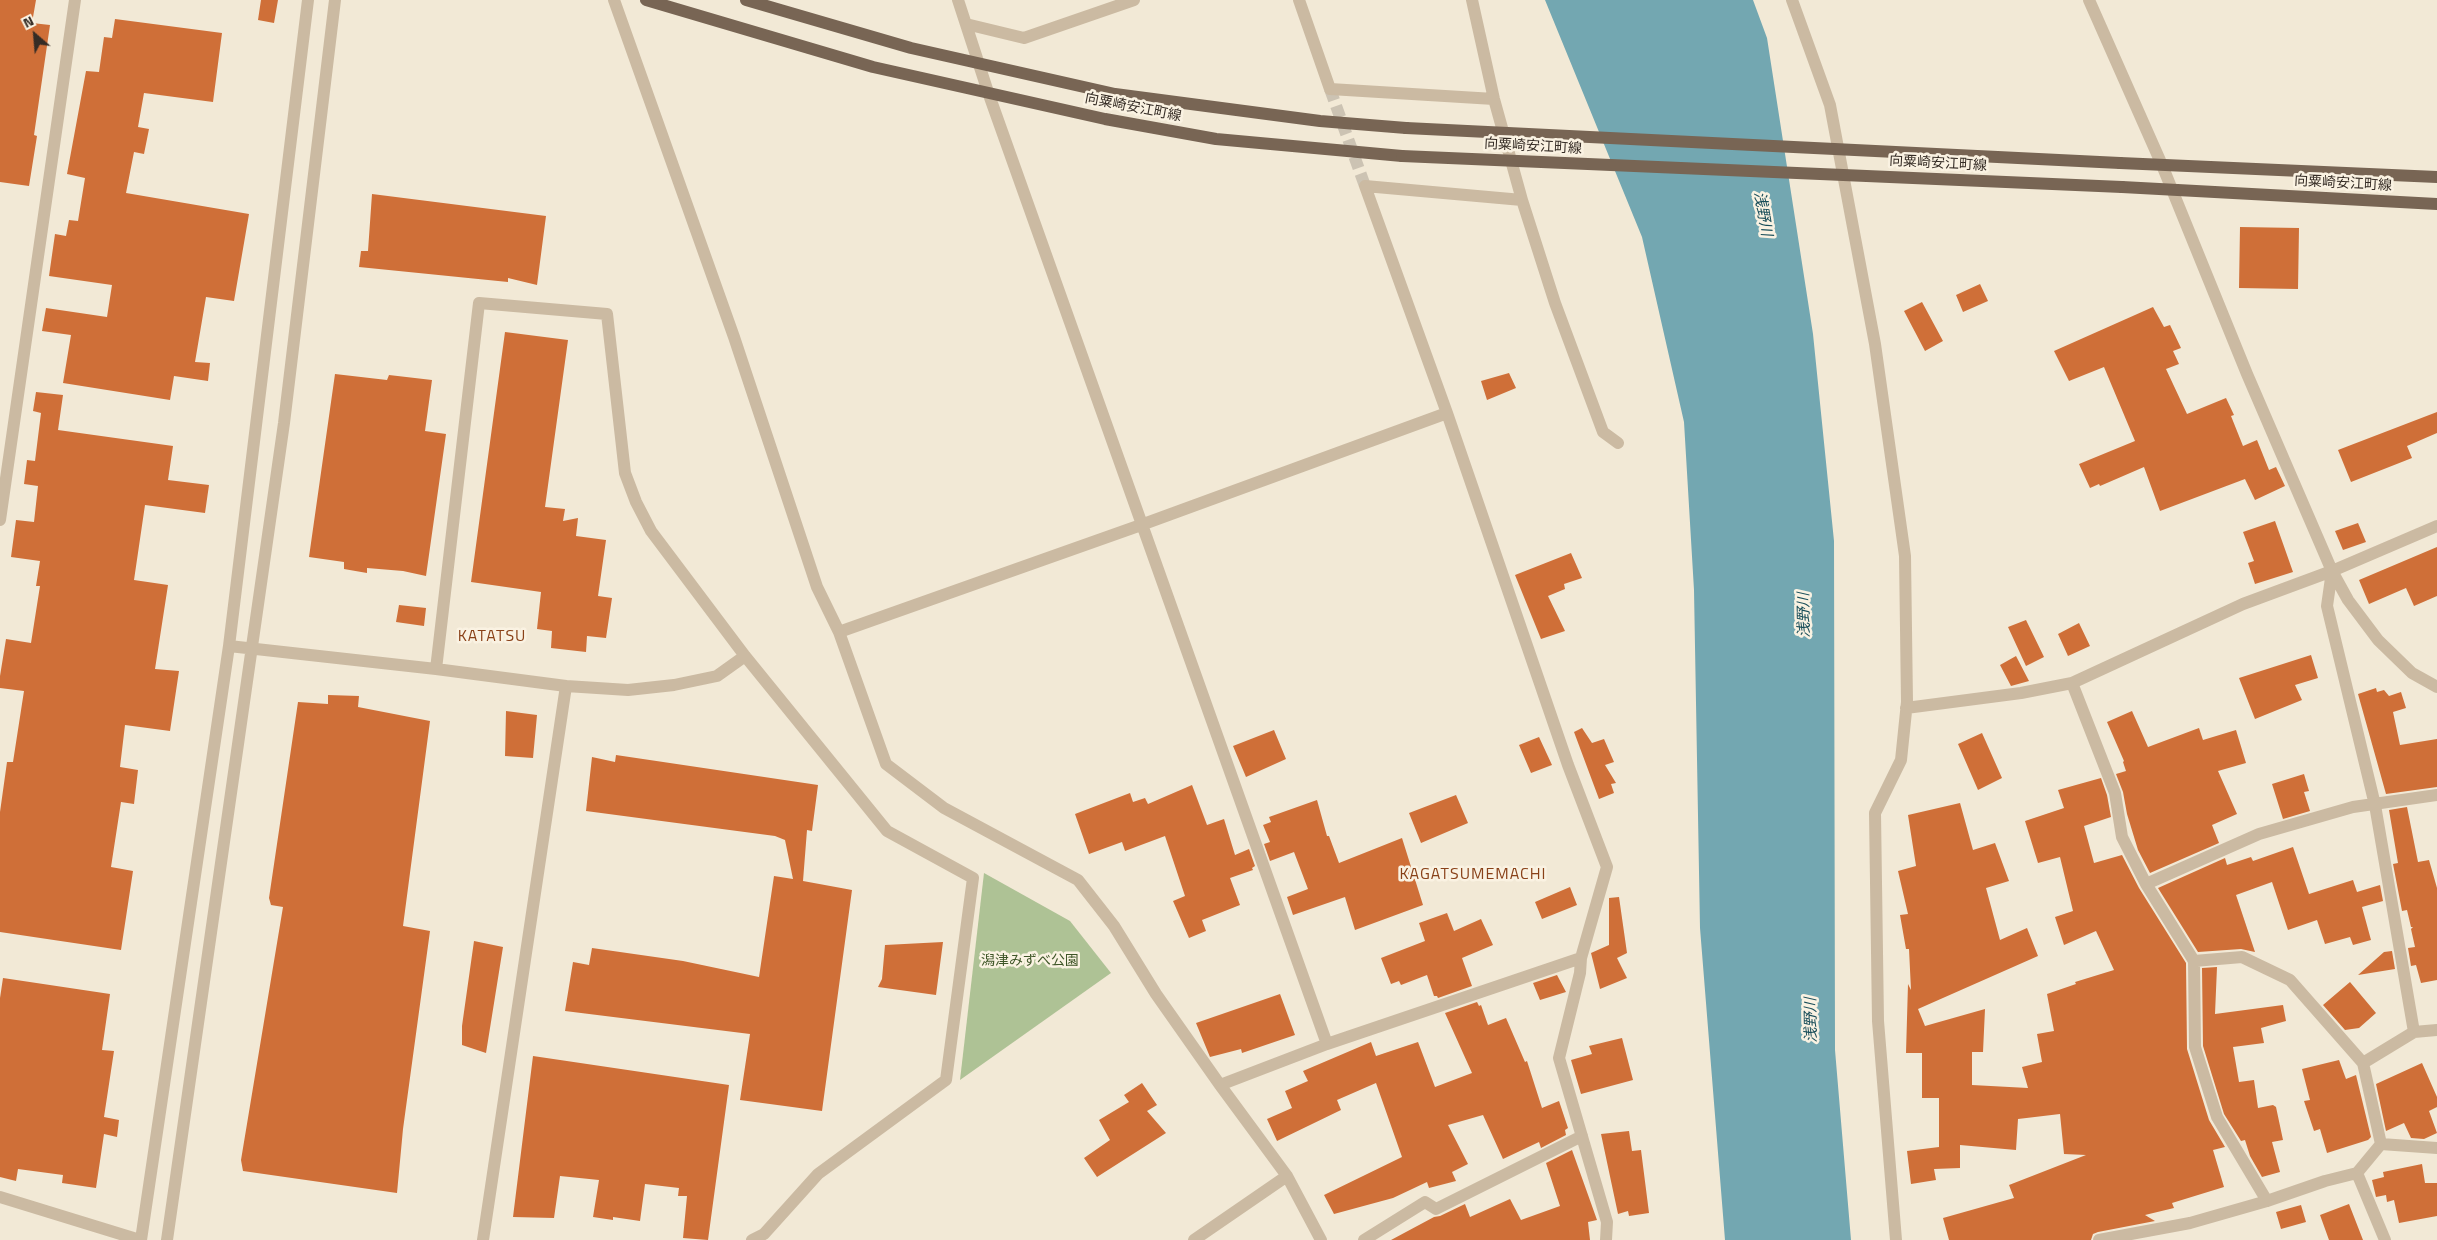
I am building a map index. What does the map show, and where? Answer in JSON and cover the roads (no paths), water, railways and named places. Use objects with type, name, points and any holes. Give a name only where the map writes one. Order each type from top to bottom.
[{"type":"main road","name":"向粟崎安江町線","points":[[646,0],[873,67],[1105,119],[1216,139],[1402,156],[2122,187],[2437,204]]},
{"type":"main road","name":"向粟崎安江町線","points":[[746,0],[911,48],[977,61],[1115,94],[1320,121],[1406,128],[2120,164],[2437,177]]},
{"type":"street","points":[[0,520],[75,0]]},
{"type":"street","points":[[0,1197],[141,1240],[229,646],[308,0]]},
{"type":"street","points":[[167,1240],[284,423],[335,0]]},
{"type":"street","points":[[614,0],[734,337],[817,587],[839,632],[886,764],[944,808],[1078,880],[1114,926],[1156,994],[1287,1176],[1321,1240]]},
{"type":"street","points":[[958,0],[977,61],[1327,1044]]},
{"type":"street","points":[[966,24],[1024,38],[1134,0]]},
{"type":"street","points":[[1299,0],[1330,89],[1494,100]]},
{"type":"street","points":[[1472,0],[1494,100],[1522,200],[1555,302],[1603,432],[1618,443]]},
{"type":"street","points":[[1792,0],[1830,104],[1875,344],[1906,556],[1906,708],[1901,760],[1875,813],[1878,1021],[1896,1240]]},
{"type":"street","points":[[2088,0],[2162,165],[2171,191],[2332,571],[2348,600],[2378,640],[2412,673],[2437,686]]},
{"type":"street","points":[[1522,200],[1365,186],[1447,413],[1565,756],[1607,867],[1581,958],[1580,973],[1559,1058],[1607,1222],[1606,1240]]},
{"type":"street","points":[[436,669],[479,303],[607,314],[625,473],[636,502],[651,531],[745,656],[887,830],[972,878],[946,1080],[818,1174],[764,1234],[752,1240]]},
{"type":"street","points":[[839,632],[1141,525],[1447,413]]},
{"type":"street","points":[[1906,708],[2072,683],[2243,604],[2332,571],[2437,526]]},
{"type":"street","points":[[2332,571],[2327,606],[2375,804],[2414,1032]]},
{"type":"street","points":[[229,646],[436,669],[566,686],[628,690],[674,685],[717,676],[745,656]]},
{"type":"street","points":[[2072,683],[2115,793],[2122,837],[2146,884],[2194,961],[2195,1047],[2217,1117],[2267,1201]]},
{"type":"street","points":[[484,1240],[566,686]]},
{"type":"street","points":[[2146,884],[2259,834],[2352,807],[2437,795]]},
{"type":"street","points":[[2194,961],[2242,957],[2290,980],[2363,1063],[2381,1144]]},
{"type":"street","points":[[1220,1085],[1327,1044],[1581,958]]},
{"type":"street","points":[[2363,1063],[2414,1032],[2437,1030]]},
{"type":"street","points":[[1364,1240],[1425,1202],[1436,1209],[1582,1136]]},
{"type":"street","points":[[2381,1144],[2437,1148]]},
{"type":"street","points":[[2100,1240],[2190,1223],[2267,1201],[2326,1181],[2357,1174],[2381,1144]]},
{"type":"street","points":[[2357,1174],[2385,1240]]},
{"type":"street","points":[[1194,1240],[1287,1176]]},
{"type":"water","name":"浅野川","points":[[1545,0],[1753,0],[1767,38],[1813,334],[1834,541],[1835,1050],[1851,1240],[1725,1240],[1700,928],[1694,590],[1684,422],[1642,237]]},
{"type":"tunnel","points":[[1330,89],[1365,186]]},
{"type":"district","name":"KATATSU","points":[[492,637]]},
{"type":"district","name":"KAGATSUMEMACHI","points":[[1473,875]]},
{"type":"park label","name":"潟津みずべ公園","points":[[1030,962]]}]
